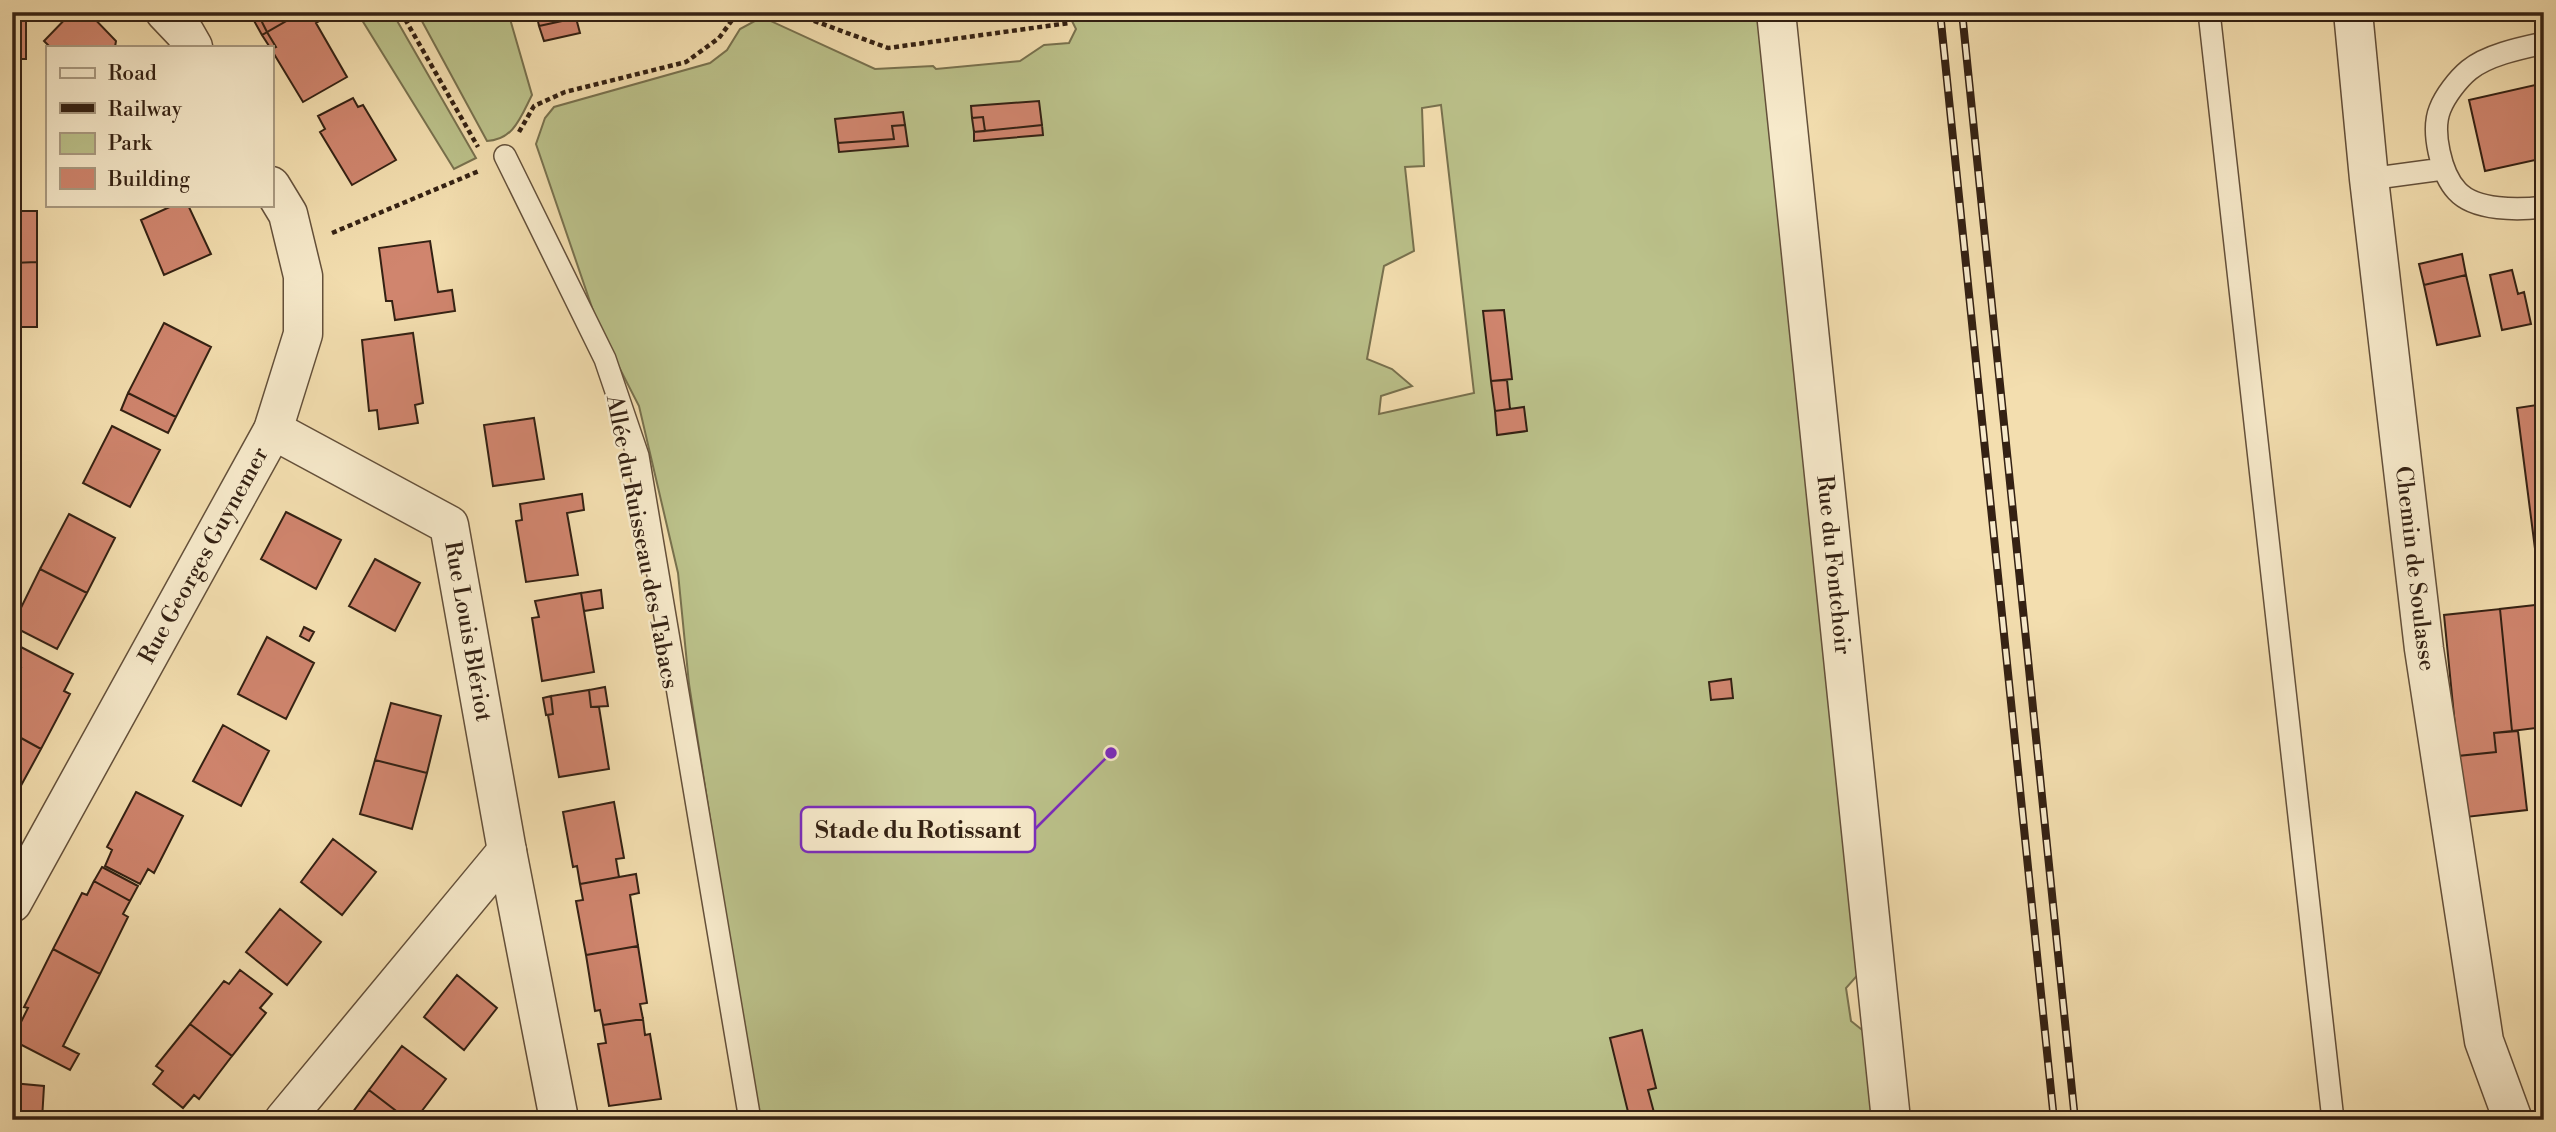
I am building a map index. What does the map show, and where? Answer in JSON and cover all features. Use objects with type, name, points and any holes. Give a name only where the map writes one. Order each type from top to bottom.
[{"type":"street","points":[[165,12],[185,33],[192,46]]},
{"type":"street","name":"Rue du Fontchoir","points":[[1776,12],[1891,1120]]},
{"type":"street","name":"Chemin de Soulasse","points":[[2353,12],[2369,178],[2424,649],[2484,1041],[2513,1120]]},
{"type":"street","name":"Rue Georges Guynemer","points":[[12,903],[273,430],[303,334],[303,276],[288,214],[273,189]]},
{"type":"street","name":"Rue Louis Blériot","points":[[273,430],[449,525],[507,851],[558,1114],[556,1120]]},
{"type":"street","points":[[284,1120],[507,851]]},
{"type":"lane","points":[[2209,12],[2333,1120]]},
{"type":"lane","points":[[2544,43],[2517,49],[2470,69],[2439,110],[2437,127],[2443,169],[2458,192],[2488,206],[2544,207]]},
{"type":"lane","points":[[497,161],[605,359],[639,456],[750,1120]]},
{"type":"lane","points":[[2369,178],[2443,169]]},
{"type":"path","points":[[401,12],[497,161]]},
{"type":"path","points":[[296,247],[497,161],[534,106],[565,92],[686,62],[719,38],[738,12]]},
{"type":"path","points":[[790,12],[888,48],[1069,23]]},
{"type":"green space","points":[[357,12],[392,12],[476,158],[454,169]]},
{"type":"green space","points":[[417,12],[508,12],[532,95],[510,132],[496,140],[487,141]]},
{"type":"green space","points":[[903,12],[1757,12],[1863,969],[1846,988],[1851,1021],[1871,1037],[1879,1120],[757,1120],[689,684],[678,573],[639,406],[599,328],[536,144],[545,118],[554,107],[710,63],[727,50],[740,29],[762,17],[875,69],[933,66],[936,69],[1020,61],[1044,45],[1069,43],[1076,29],[1068,13],[946,20]],"holes":[[[1441,105],[1474,393],[1379,414],[1381,396],[1412,386],[1392,369],[1367,359],[1384,266],[1414,251],[1405,167],[1424,166],[1422,108]]]},
{"type":"building","points":[[12,12],[26,12],[26,59],[12,59]]},
{"type":"building","points":[[72,12],[88,12],[116,41],[115,46],[49,46],[44,41]]},
{"type":"building","points":[[249,12],[302,12],[267,32],[259,16],[253,19]]},
{"type":"building","points":[[302,12],[329,12],[330,15],[316,23],[347,77],[303,102],[273,52],[276,47],[267,32]]},
{"type":"building","points":[[536,12],[575,12],[576,18],[539,26]]},
{"type":"building","points":[[259,16],[267,32],[262,35],[253,19]]},
{"type":"building","points":[[576,18],[580,33],[544,41],[539,26]]},
{"type":"building","points":[[267,32],[276,47],[269,46],[262,35]]},
{"type":"building","points":[[2544,83],[2544,158],[2485,171],[2469,100]]},
{"type":"building","points":[[353,98],[358,107],[363,105],[396,160],[352,185],[320,132],[325,129],[318,116]]},
{"type":"building","points":[[1039,101],[1042,125],[985,131],[983,117],[972,118],[971,106]]},
{"type":"building","points":[[903,112],[905,125],[892,126],[894,139],[838,143],[835,119]]},
{"type":"building","points":[[983,117],[985,131],[974,132],[972,118]]},
{"type":"building","points":[[905,125],[908,146],[839,152],[838,143],[894,139],[892,126]]},
{"type":"building","points":[[1042,125],[1043,135],[974,141],[974,132]]},
{"type":"building","points":[[172,206],[188,206],[211,254],[164,275],[141,220]]},
{"type":"building","points":[[12,211],[37,211],[37,262],[12,263]]},
{"type":"building","points":[[430,241],[438,292],[452,290],[455,311],[395,320],[392,301],[386,301],[379,248]]},
{"type":"building","points":[[2462,254],[2466,275],[2424,285],[2419,264]]},
{"type":"building","points":[[37,262],[37,327],[12,327],[12,263]]},
{"type":"building","points":[[2512,270],[2518,294],[2524,292],[2531,324],[2502,330],[2490,275]]},
{"type":"building","points":[[2466,275],[2480,336],[2437,345],[2424,285]]},
{"type":"building","points":[[1504,310],[1512,379],[1491,381],[1483,311]]},
{"type":"building","points":[[164,323],[211,347],[176,417],[128,393]]},
{"type":"building","points":[[413,333],[423,403],[415,405],[418,423],[379,429],[377,410],[369,411],[362,340]]},
{"type":"building","points":[[1507,380],[1510,409],[1495,411],[1491,381]]},
{"type":"building","points":[[128,393],[176,417],[168,433],[121,410]]},
{"type":"building","points":[[2544,404],[2544,579],[2539,580],[2517,408]]},
{"type":"building","points":[[1524,407],[1527,431],[1497,435],[1495,411]]},
{"type":"building","points":[[534,418],[544,479],[493,486],[484,425]]},
{"type":"building","points":[[112,426],[160,450],[130,507],[83,483]]},
{"type":"building","points":[[582,494],[584,510],[567,513],[578,575],[526,582],[516,521],[522,520],[520,504]]},
{"type":"building","points":[[286,512],[341,540],[316,589],[261,559]]},
{"type":"building","points":[[69,514],[115,538],[87,593],[40,569]]},
{"type":"building","points":[[375,559],[420,583],[395,631],[349,606]]},
{"type":"building","points":[[40,569],[87,593],[57,649],[12,626]]},
{"type":"building","points":[[601,590],[603,608],[584,611],[581,593]]},
{"type":"building","points":[[581,593],[594,672],[542,681],[532,618],[539,617],[535,601]]},
{"type":"building","points":[[2544,604],[2544,727],[2512,731],[2500,609]]},
{"type":"building","points":[[2500,609],[2512,731],[2494,733],[2496,752],[2458,756],[2444,615]]},
{"type":"building","points":[[304,627],[314,632],[309,641],[300,636]]},
{"type":"building","points":[[267,637],[314,663],[286,719],[238,694]]},
{"type":"building","points":[[17,645],[73,674],[64,691],[70,694],[41,749],[12,733],[12,686],[21,668],[12,663]]},
{"type":"building","points":[[1731,679],[1733,698],[1711,700],[1709,682]]},
{"type":"building","points":[[605,687],[608,706],[591,707],[589,690]]},
{"type":"building","points":[[589,690],[591,707],[599,707],[609,769],[559,777],[548,715],[553,714],[551,696]]},
{"type":"building","points":[[551,696],[553,714],[546,715],[543,698]]},
{"type":"building","points":[[391,703],[441,716],[427,773],[375,760]]},
{"type":"building","points":[[223,725],[269,751],[241,806],[193,781]]},
{"type":"building","points":[[2518,731],[2527,810],[2466,817],[2458,756],[2496,752],[2494,733]]},
{"type":"building","points":[[12,733],[41,749],[12,802]]},
{"type":"building","points":[[375,760],[427,773],[412,829],[360,814]]},
{"type":"building","points":[[136,792],[183,816],[154,873],[148,869],[140,884],[105,866],[112,850],[107,847]]},
{"type":"building","points":[[614,802],[624,858],[616,859],[619,877],[580,884],[577,866],[573,867],[563,812]]},
{"type":"building","points":[[333,839],[376,872],[342,915],[301,882]]},
{"type":"building","points":[[102,867],[138,886],[130,901],[94,881]]},
{"type":"building","points":[[636,874],[639,893],[630,895],[638,946],[586,955],[576,901],[583,900],[580,884]]},
{"type":"building","points":[[94,881],[130,901],[123,914],[128,917],[100,974],[53,949],[82,893],[87,895]]},
{"type":"building","points":[[280,909],[321,942],[287,985],[246,952]]},
{"type":"building","points":[[638,946],[647,1003],[640,1004],[643,1019],[603,1025],[600,1010],[595,1011],[586,955]]},
{"type":"building","points":[[53,949],[100,974],[63,1046],[79,1054],[70,1070],[12,1040],[28,1008],[24,1007]]},
{"type":"building","points":[[240,970],[272,994],[260,1008],[266,1013],[232,1056],[190,1024],[224,981],[229,984]]},
{"type":"building","points":[[457,975],[497,1008],[464,1050],[424,1017]]},
{"type":"building","points":[[643,1019],[645,1035],[650,1034],[661,1099],[609,1106],[598,1044],[606,1043],[603,1025]]},
{"type":"building","points":[[190,1024],[232,1056],[199,1099],[194,1095],[183,1108],[153,1084],[163,1071],[156,1066]]},
{"type":"building","points":[[1642,1030],[1656,1088],[1648,1090],[1656,1120],[1630,1120],[1610,1038]]},
{"type":"building","points":[[402,1046],[446,1079],[415,1120],[408,1120],[369,1090]]},
{"type":"building","points":[[12,1083],[44,1086],[42,1120],[12,1120]]},
{"type":"building","points":[[369,1090],[408,1120],[347,1120]]},
{"type":"railway","points":[[1940,12],[2054,1120]]},
{"type":"railway","points":[[1962,12],[2075,1120]]},
{"type":"place","name":"Stade du Rotissant","points":[[1111,753]]}]
